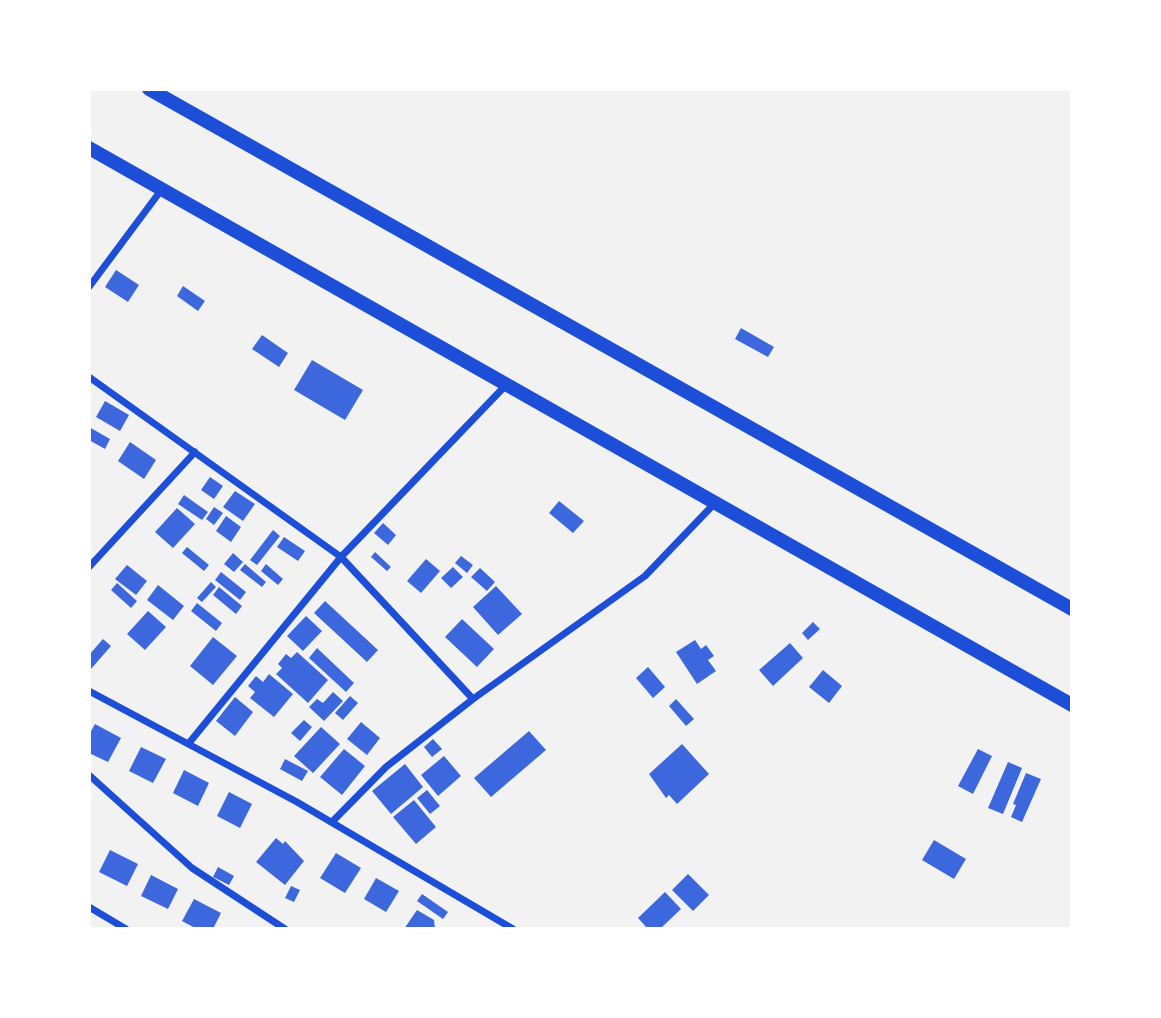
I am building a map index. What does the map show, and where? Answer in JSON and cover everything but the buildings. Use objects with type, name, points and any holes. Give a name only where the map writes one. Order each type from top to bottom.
[{"type":"highway","points":[[149,89],[1072,609]]},
{"type":"highway","points":[[89,148],[1072,705]]},
{"type":"street","points":[[89,287],[162,189]]},
{"type":"street","points":[[89,377],[341,557],[473,699]]},
{"type":"street","points":[[189,743],[341,557],[506,384]]},
{"type":"street","points":[[89,567],[195,452]]},
{"type":"street","points":[[332,822],[386,767],[473,699],[645,576],[716,502]]},
{"type":"street","points":[[90,694],[189,743],[332,822],[513,929]]},
{"type":"street","points":[[89,775],[192,869],[285,929]]},
{"type":"street","points":[[89,907],[126,929]]}]
